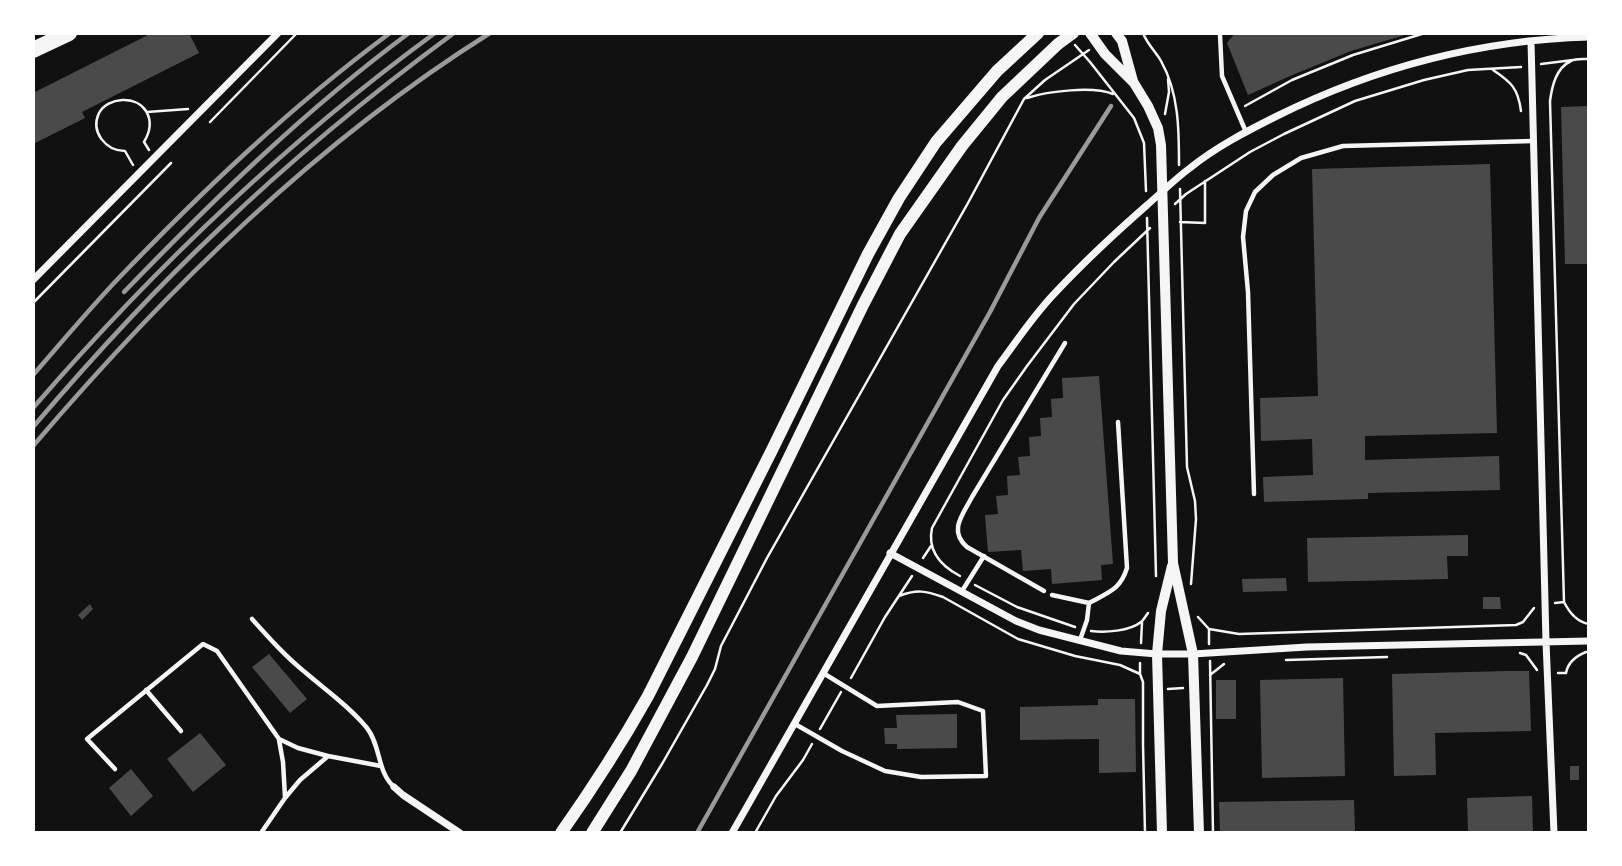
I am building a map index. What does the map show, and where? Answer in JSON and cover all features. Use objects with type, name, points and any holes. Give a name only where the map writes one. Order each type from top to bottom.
[{"type":"highway","points":[[33,50],[69,33]]},
{"type":"main road","points":[[561,833],[626,736],[648,696],[868,254],[899,198],[936,142],[997,71],[1038,33]]},
{"type":"main road","points":[[592,833],[631,771],[692,657],[858,316],[901,234],[962,146],[1002,97],[1073,33]]},
{"type":"street","points":[[33,280],[278,33]]},
{"type":"street","points":[[1090,33],[1105,54],[1134,83],[1158,128],[1161,145],[1172,563],[1193,654],[1199,833]]},
{"type":"street","points":[[1116,33],[1122,41],[1134,83]]},
{"type":"street","points":[[733,833],[998,366],[1052,296],[1101,246],[1191,167],[1246,132],[1318,96],[1417,62],[1468,50],[1531,41],[1589,37]]},
{"type":"street","points":[[1531,41],[1546,642],[1554,833]]},
{"type":"street","points":[[890,553],[1016,621],[1039,630],[1121,652],[1193,654],[1307,647],[1589,641]]},
{"type":"street","points":[[1162,833],[1157,654],[1161,611],[1172,563]]},
{"type":"street","points":[[394,787],[460,833]]},
{"type":"lane","points":[[1220,35],[1222,76],[1246,132]]},
{"type":"lane","points":[[1254,494],[1248,304],[1243,237],[1247,211],[1255,192],[1273,175],[1301,158],[1343,146],[1534,141]]},
{"type":"lane","points":[[1044,591],[960,540],[957,531],[960,520],[1065,343]]},
{"type":"lane","points":[[1052,595],[1089,603],[1122,583],[1127,568],[1118,422]]},
{"type":"lane","points":[[962,591],[984,556]]},
{"type":"lane","points":[[1080,641],[1089,603]]},
{"type":"lane","points":[[252,619],[279,649],[337,698],[369,730],[388,782],[394,787]]},
{"type":"lane","points":[[115,769],[87,739],[203,644],[217,651],[279,739],[285,798]]},
{"type":"lane","points":[[794,723],[842,751],[885,771],[921,777],[986,776],[983,711],[958,702],[877,706],[822,673]]},
{"type":"lane","points":[[146,690],[181,731]]},
{"type":"lane","points":[[279,739],[298,748],[328,756],[381,766]]},
{"type":"lane","points":[[261,833],[300,780],[328,756]]},
{"type":"path","points":[[210,122],[297,33]]},
{"type":"path","points":[[1143,33],[1161,61],[1175,97],[1179,152]]},
{"type":"path","points":[[1236,112],[1292,80],[1353,55],[1425,33]]},
{"type":"path","points":[[620,833],[707,685],[715,669],[721,646],[767,558],[1024,99],[1045,80],[1084,54],[1134,118],[1144,143],[1146,169]]},
{"type":"path","points":[[1168,211],[1186,194],[1251,152],[1355,101],[1468,70],[1589,59]]},
{"type":"path","points":[[1573,60],[1560,69],[1555,77],[1550,101],[1564,602],[1573,615],[1589,624]]},
{"type":"path","points":[[1165,118],[1169,92],[1168,76]]},
{"type":"path","points":[[1024,99],[1045,93],[1099,90],[1116,96]]},
{"type":"path","points":[[133,165],[125,151],[114,149],[102,142],[98,131],[99,114],[107,106],[122,100],[141,105],[147,112],[150,126],[144,142],[149,150]]},
{"type":"path","points":[[147,112],[188,109]]},
{"type":"path","points":[[33,303],[171,163]]},
{"type":"path","points":[[1191,586],[1195,501],[1187,467],[1180,222],[1205,223],[1205,181]]},
{"type":"path","points":[[1142,622],[1122,630],[1098,632],[1017,607],[954,573],[934,553],[930,538],[932,528],[1003,400],[1027,366],[1074,304],[1151,227]]},
{"type":"path","points":[[1147,262],[1156,580]]},
{"type":"path","points":[[1188,501],[1195,501]]},
{"type":"path","points":[[755,833],[776,796],[803,760],[898,596]]},
{"type":"path","points":[[1195,611],[1209,629],[1239,634],[1516,625],[1528,617],[1536,604],[1564,602]]},
{"type":"path","points":[[1145,833],[1143,682],[1140,674],[1142,622],[1149,611]]},
{"type":"path","points":[[1209,629],[1213,833]]},
{"type":"path","points":[[1520,653],[1532,662],[1538,674],[1548,674],[1566,673],[1573,659],[1589,651]]},
{"type":"path","points":[[1283,660],[1388,657]]},
{"type":"path","points":[[1210,675],[1225,662]]},
{"type":"path","points":[[1142,689],[1210,687]]},
{"type":"building","points":[[152,33],[189,33],[199,53],[82,112],[85,118],[33,144],[33,93]]},
{"type":"building","points":[[1235,33],[1408,34],[1351,51],[1248,95],[1227,43]]},
{"type":"building","points":[[1589,106],[1589,264],[1565,264],[1561,107]]},
{"type":"building","points":[[1490,164],[1497,433],[1365,436],[1365,460],[1499,456],[1500,490],[1368,493],[1368,499],[1264,502],[1263,477],[1313,475],[1312,439],[1261,441],[1260,398],[1318,396],[1312,169]]},
{"type":"building","points":[[1099,376],[1113,564],[1101,565],[1102,580],[1052,584],[1051,569],[1023,571],[1021,550],[988,552],[985,515],[998,514],[996,496],[1008,495],[1007,476],[1020,475],[1018,457],[1030,456],[1029,437],[1041,436],[1040,418],[1052,417],[1051,399],[1063,398],[1062,378]]},
{"type":"building","points":[[1468,535],[1468,556],[1447,556],[1448,579],[1308,582],[1307,538]]},
{"type":"building","points":[[1286,578],[1287,591],[1243,592],[1242,579]]},
{"type":"building","points":[[1483,597],[1500,597],[1501,609],[1483,609]]},
{"type":"building","points":[[90,604],[93,609],[82,620],[78,615]]},
{"type":"building","points":[[269,654],[307,699],[290,713],[252,667]]},
{"type":"building","points":[[1529,671],[1531,731],[1435,733],[1436,775],[1394,776],[1392,674]]},
{"type":"building","points":[[1343,678],[1345,776],[1262,778],[1260,680]]},
{"type":"building","points":[[1216,680],[1236,680],[1236,719],[1216,719]]},
{"type":"building","points":[[1098,699],[1135,699],[1136,772],[1099,773],[1099,739],[1020,740],[1020,707],[1098,705]]},
{"type":"building","points":[[957,714],[957,748],[897,749],[897,744],[885,744],[884,728],[897,728],[896,715]]},
{"type":"building","points":[[200,733],[226,765],[193,792],[167,759]]},
{"type":"building","points":[[1570,766],[1579,766],[1579,780],[1570,780]]},
{"type":"building","points":[[131,769],[153,796],[131,816],[109,788]]},
{"type":"building","points":[[1532,796],[1533,833],[1468,833],[1467,798]]},
{"type":"building","points":[[1354,800],[1355,831],[1220,833],[1219,802]]},
{"type":"railway","points":[[33,375],[114,283],[179,216],[281,121],[390,33]]},
{"type":"railway","points":[[124,292],[261,156],[333,93],[409,33]]},
{"type":"railway","points":[[33,408],[125,306],[223,209],[326,118],[435,33]]},
{"type":"railway","points":[[33,427],[100,351],[193,253],[333,128],[454,33]]},
{"type":"railway","points":[[33,446],[136,331],[246,222],[364,122],[490,33]]},
{"type":"railway","points":[[697,833],[990,312],[1039,218],[1111,106]]}]
